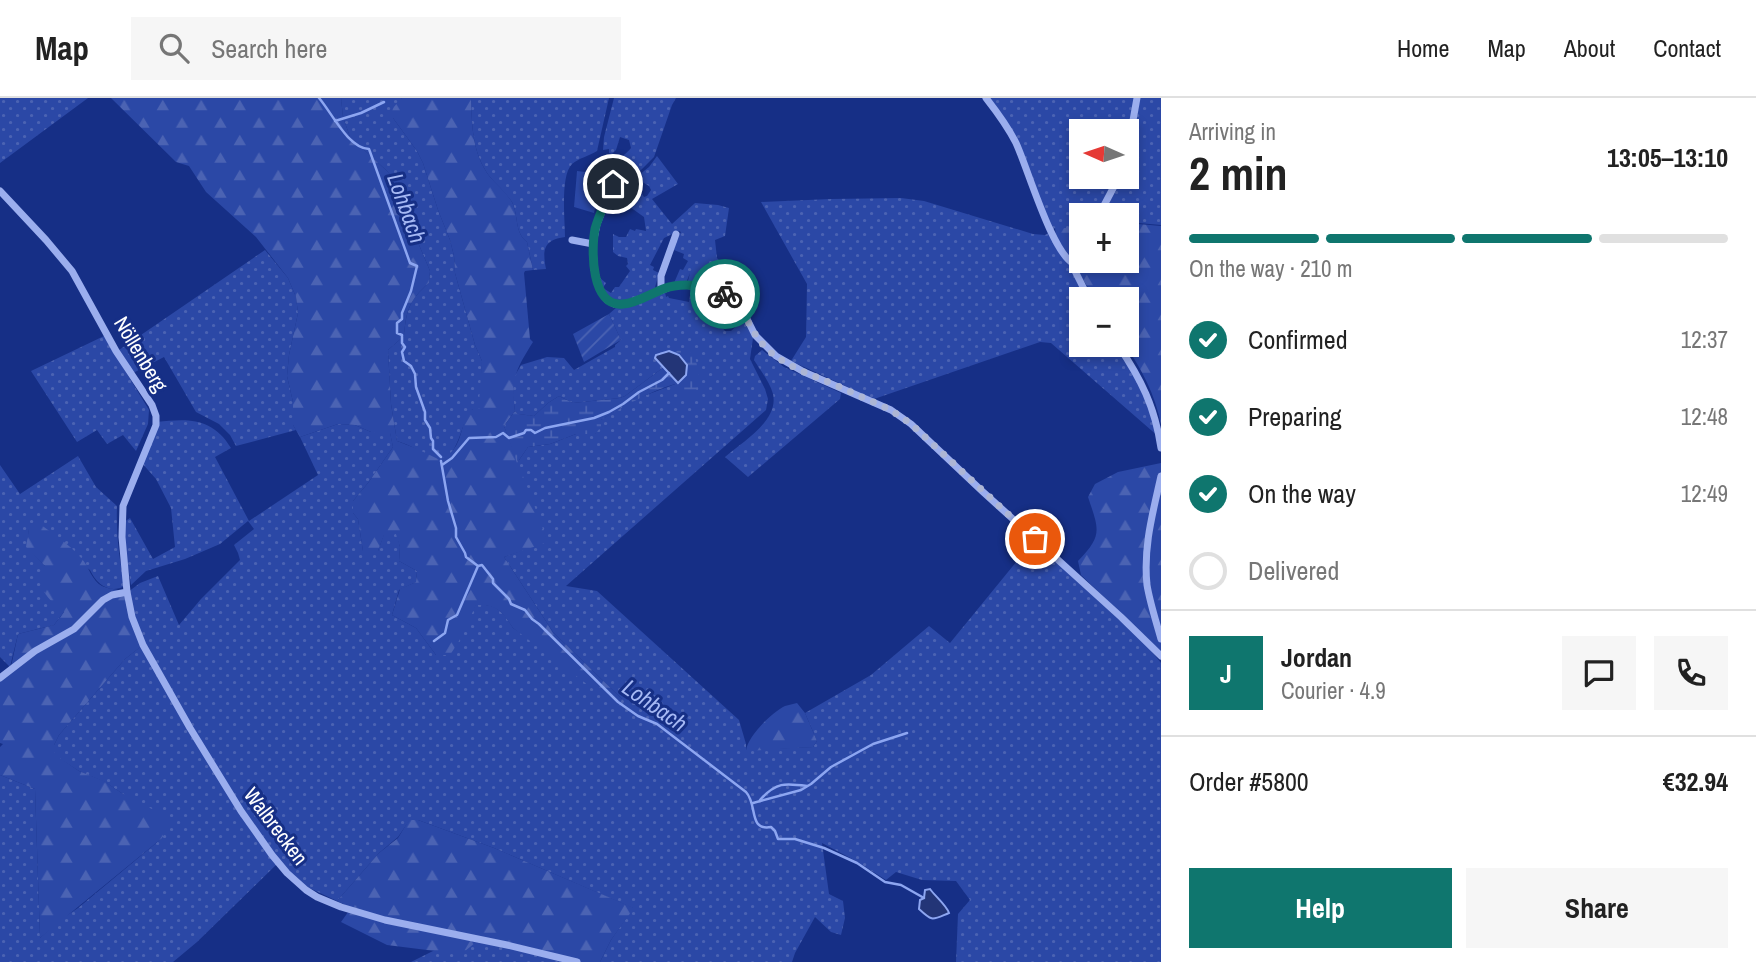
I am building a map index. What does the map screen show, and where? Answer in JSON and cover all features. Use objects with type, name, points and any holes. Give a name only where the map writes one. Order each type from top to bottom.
[{"type":"street","points":[[986,98],[1015,142],[1050,230],[1069,262]]},
{"type":"street","points":[[1133,119],[1137,98]]},
{"type":"street","points":[[607,160],[613,184],[597,224],[593,244],[594,269],[602,295],[614,304],[626,304],[673,286],[695,286],[723,293],[738,305],[755,335],[776,356],[803,372],[901,416],[1161,656]]},
{"type":"street","points":[[613,184],[620,181],[629,183],[635,177]]},
{"type":"street","name":"Nöllenberg","points":[[0,191],[72,271],[116,351],[154,411],[156,425],[123,506],[122,537],[127,592],[132,617],[143,645]]},
{"type":"street","points":[[661,290],[661,276],[676,234]]},
{"type":"street","points":[[572,240],[593,244]]},
{"type":"street","points":[[1126,357],[1146,390],[1161,448]]},
{"type":"street","points":[[1161,475],[1146,552],[1149,595],[1161,639]]},
{"type":"street","points":[[0,678],[35,651],[74,629],[103,600],[127,592]]},
{"type":"street","name":"Walbrecken","points":[[143,645],[190,728],[247,819],[280,865],[306,890],[328,902],[366,915],[577,962]]},
{"type":"green space","points":[[0,98],[88,98],[0,163]]},
{"type":"green space","points":[[111,98],[341,98],[343,117],[350,137],[399,185],[409,221],[430,271],[429,283],[410,306],[404,336],[388,350],[391,404],[397,441],[438,459],[453,450],[468,412],[481,408],[479,402],[482,361],[455,273],[450,240],[423,163],[393,118],[392,111],[402,98],[471,98],[474,139],[480,158],[490,177],[512,202],[518,229],[527,242],[533,270],[524,273],[530,339],[533,342],[516,374],[515,411],[504,426],[548,542],[504,557],[553,632],[624,701],[621,710],[513,628],[502,613],[494,608],[476,605],[450,655],[436,655],[416,628],[392,615],[400,589],[416,582],[417,571],[399,561],[400,547],[396,534],[384,535],[378,551],[370,557],[363,551],[358,519],[353,513],[353,501],[393,447],[390,433],[371,432],[355,425],[338,424],[300,437],[293,425],[293,402],[287,376],[298,313],[296,297],[288,278],[256,237],[206,192],[189,166],[176,162]]},
{"type":"green space","points":[[341,98],[402,98],[393,118],[423,163],[450,240],[455,273],[482,361],[481,409],[469,412],[452,452],[440,460],[397,441],[391,404],[388,350],[404,336],[410,306],[429,283],[430,271],[409,221],[399,185],[350,137],[343,117]]},
{"type":"green space","points":[[471,98],[609,98],[597,151],[575,162],[568,170],[564,210],[565,237],[553,240],[546,247],[546,269],[533,270],[527,242],[518,229],[512,202],[484,168],[474,139]]},
{"type":"green space","points":[[614,98],[676,98],[654,157],[640,171],[617,162],[631,148],[629,140],[620,137],[612,154],[609,149],[603,150]]},
{"type":"green space","points":[[988,98],[1134,98],[1130,119],[1069,119],[1069,189],[1110,189],[1102,203],[1069,203],[1069,228],[1052,230],[1029,172]]},
{"type":"green space","points":[[1140,98],[1161,98],[1161,225],[1139,223],[1139,203],[1109,203],[1117,189],[1139,189],[1139,119],[1137,119]]},
{"type":"green space","points":[[657,156],[678,184],[652,199],[672,224],[695,203],[729,208],[725,236],[715,240],[717,258],[736,279],[730,285],[737,293],[739,303],[690,284],[690,273],[686,283],[674,283],[680,269],[683,270],[688,261],[683,258],[684,254],[674,250],[681,232],[679,231],[664,238],[650,265],[659,273],[654,291],[623,302],[611,300],[601,288],[600,278],[606,283],[603,288],[611,293],[615,287],[619,287],[630,271],[626,266],[627,258],[613,252],[613,234],[626,237],[630,229],[646,231],[644,217],[630,207],[635,188],[644,197],[651,190],[649,186],[639,180],[637,183],[634,179],[649,167]]},
{"type":"green space","points":[[577,171],[603,174],[594,213],[574,207]]},
{"type":"green space","points":[[901,198],[924,201],[1033,234],[1045,235],[1050,232],[1069,265],[1069,273],[1074,273],[1082,287],[1069,287],[1069,357],[1126,357],[1135,371],[1159,437],[1051,343],[1040,342],[874,399],[791,361],[806,337],[807,284],[761,202]]},
{"type":"green space","points":[[1139,224],[1161,226],[1161,424],[1147,383],[1133,357],[1139,357],[1139,287],[1088,287],[1079,273],[1139,273]]},
{"type":"green space","points":[[1055,228],[1069,228],[1069,257],[1056,236]]},
{"type":"green space","points":[[265,250],[288,278],[296,297],[298,313],[287,376],[293,402],[293,425],[296,430],[236,446],[219,424],[196,412],[164,357],[133,373],[119,350]]},
{"type":"green space","points":[[691,289],[721,296],[730,303],[720,320],[725,331],[731,331],[743,320],[753,338],[750,359],[765,389],[768,399],[766,410],[566,586],[597,591],[739,720],[746,750],[813,747],[817,741],[805,713],[871,675],[929,626],[950,643],[1035,539],[1072,577],[1145,643],[1161,663],[1161,962],[956,962],[958,914],[970,900],[956,881],[922,880],[896,872],[886,880],[822,843],[829,894],[843,901],[845,918],[841,935],[831,932],[815,917],[792,962],[600,962],[633,908],[494,848],[418,820],[409,821],[398,837],[379,853],[337,901],[303,885],[278,863],[173,962],[0,962],[0,775],[35,789],[40,938],[161,839],[123,794],[54,755],[54,745],[59,735],[125,659],[144,644],[135,623],[128,592],[140,583],[158,576],[179,625],[240,560],[234,545],[254,529],[248,521],[220,544],[146,571],[131,585],[121,524],[130,518],[153,559],[175,547],[171,508],[156,479],[140,461],[157,422],[199,422],[224,438],[231,448],[215,457],[249,521],[318,475],[300,437],[338,424],[355,425],[371,432],[390,432],[393,447],[353,501],[353,513],[358,519],[363,551],[378,551],[384,534],[397,534],[399,561],[417,571],[416,582],[399,590],[392,615],[416,628],[436,655],[466,623],[476,604],[494,607],[513,628],[624,701],[553,632],[504,557],[547,541],[517,463],[528,447],[550,444],[576,434],[595,434],[601,420],[633,400],[678,383],[664,367],[620,398],[573,403],[559,396],[534,416],[518,414],[515,411],[514,377],[521,365],[547,357],[564,358],[574,370],[615,347],[621,340],[609,314],[617,307],[665,292],[666,297],[689,302]]},
{"type":"green space","points":[[609,314],[621,340],[584,362],[573,334]]},
{"type":"green space","points":[[104,336],[149,410],[148,424],[136,451],[123,435],[107,444],[97,430],[77,442],[31,371]]},
{"type":"green space","points":[[678,350],[686,350],[694,356],[702,384],[697,386],[696,392],[702,394],[703,399],[686,397],[675,384],[665,387],[601,420],[601,427],[595,434],[576,434],[550,444],[528,447],[517,463],[504,426],[515,411],[518,414],[534,416],[559,396],[573,403],[620,398],[664,367],[679,383],[686,375],[687,367],[675,353]]},
{"type":"green space","points":[[762,350],[784,367],[841,393],[840,399],[748,477],[725,457],[758,430],[770,413],[773,394],[754,360]]},
{"type":"green space","points":[[78,456],[96,487],[117,506],[118,546],[125,586],[114,589],[104,587],[90,570],[29,529],[27,547],[45,566],[45,573],[64,612],[54,625],[18,634],[10,667],[0,657],[0,465],[20,494]]},
{"type":"green space","points":[[1161,463],[1161,652],[1081,575],[1078,561],[1095,538],[1095,517],[1088,497],[1095,484],[1118,472]]},
{"type":"green space","points":[[38,523],[77,554],[99,584],[118,590],[119,594],[127,592],[143,645],[125,659],[59,735],[54,745],[54,754],[79,771],[104,781],[175,821],[161,839],[40,938],[35,789],[0,775],[0,747],[3,744],[0,743],[0,675],[11,667],[18,634],[54,625],[64,612],[44,592],[42,584],[45,566],[26,547],[29,529]]},
{"type":"green space","points":[[797,703],[805,713],[817,741],[813,747],[746,751],[755,732],[767,719],[785,706]]},
{"type":"green space","points":[[409,820],[418,820],[494,848],[634,908],[611,940],[600,962],[579,962],[530,947],[481,938],[465,951],[435,951],[387,945],[341,922],[351,908],[337,901],[379,853],[398,838]]},
{"type":"green space","points":[[481,938],[530,947],[579,962],[411,962],[433,951]]},
{"type":"shaded area","points":[[669,351],[679,355],[687,365],[686,375],[678,383],[655,358],[656,355]]},
{"type":"shaded area","points":[[930,889],[949,913],[933,918],[919,909],[925,890]]},
{"type":"waterway","name":"Lohbach","points":[[319,98],[347,136],[354,143],[369,149],[410,263],[417,266],[402,319],[397,323],[397,333],[402,335],[404,361],[411,366],[415,374],[433,449],[441,457]]},
{"type":"waterway","points":[[335,121],[384,102]]},
{"type":"waterway","points":[[442,465],[452,458],[469,438],[496,437],[503,433],[509,438],[526,430],[535,433],[545,428],[594,418],[623,404],[669,373]]},
{"type":"waterway","name":"Lohbach","points":[[441,461],[456,537],[466,557],[478,566],[482,565],[511,604],[525,610],[618,702],[638,716],[657,724],[746,792],[750,797],[756,821],[759,825],[771,827],[778,839],[795,839],[824,848],[857,863],[885,882],[901,885],[924,898]]},
{"type":"waterway","points":[[434,641],[445,633],[448,620],[457,615],[478,566]]},
{"type":"waterway","points":[[753,803],[801,790],[831,767],[873,744],[907,733]]},
{"type":"waterway","points":[[760,800],[781,785],[807,786]]},
{"type":"way so far","points":[[725,294],[743,311],[755,335],[767,349],[803,372],[901,416],[1035,539]]},
{"type":"route","points":[[613,184],[597,224],[593,244],[594,269],[602,295],[607,300],[614,304],[626,304],[673,286],[684,285],[703,286],[725,294]]}]
